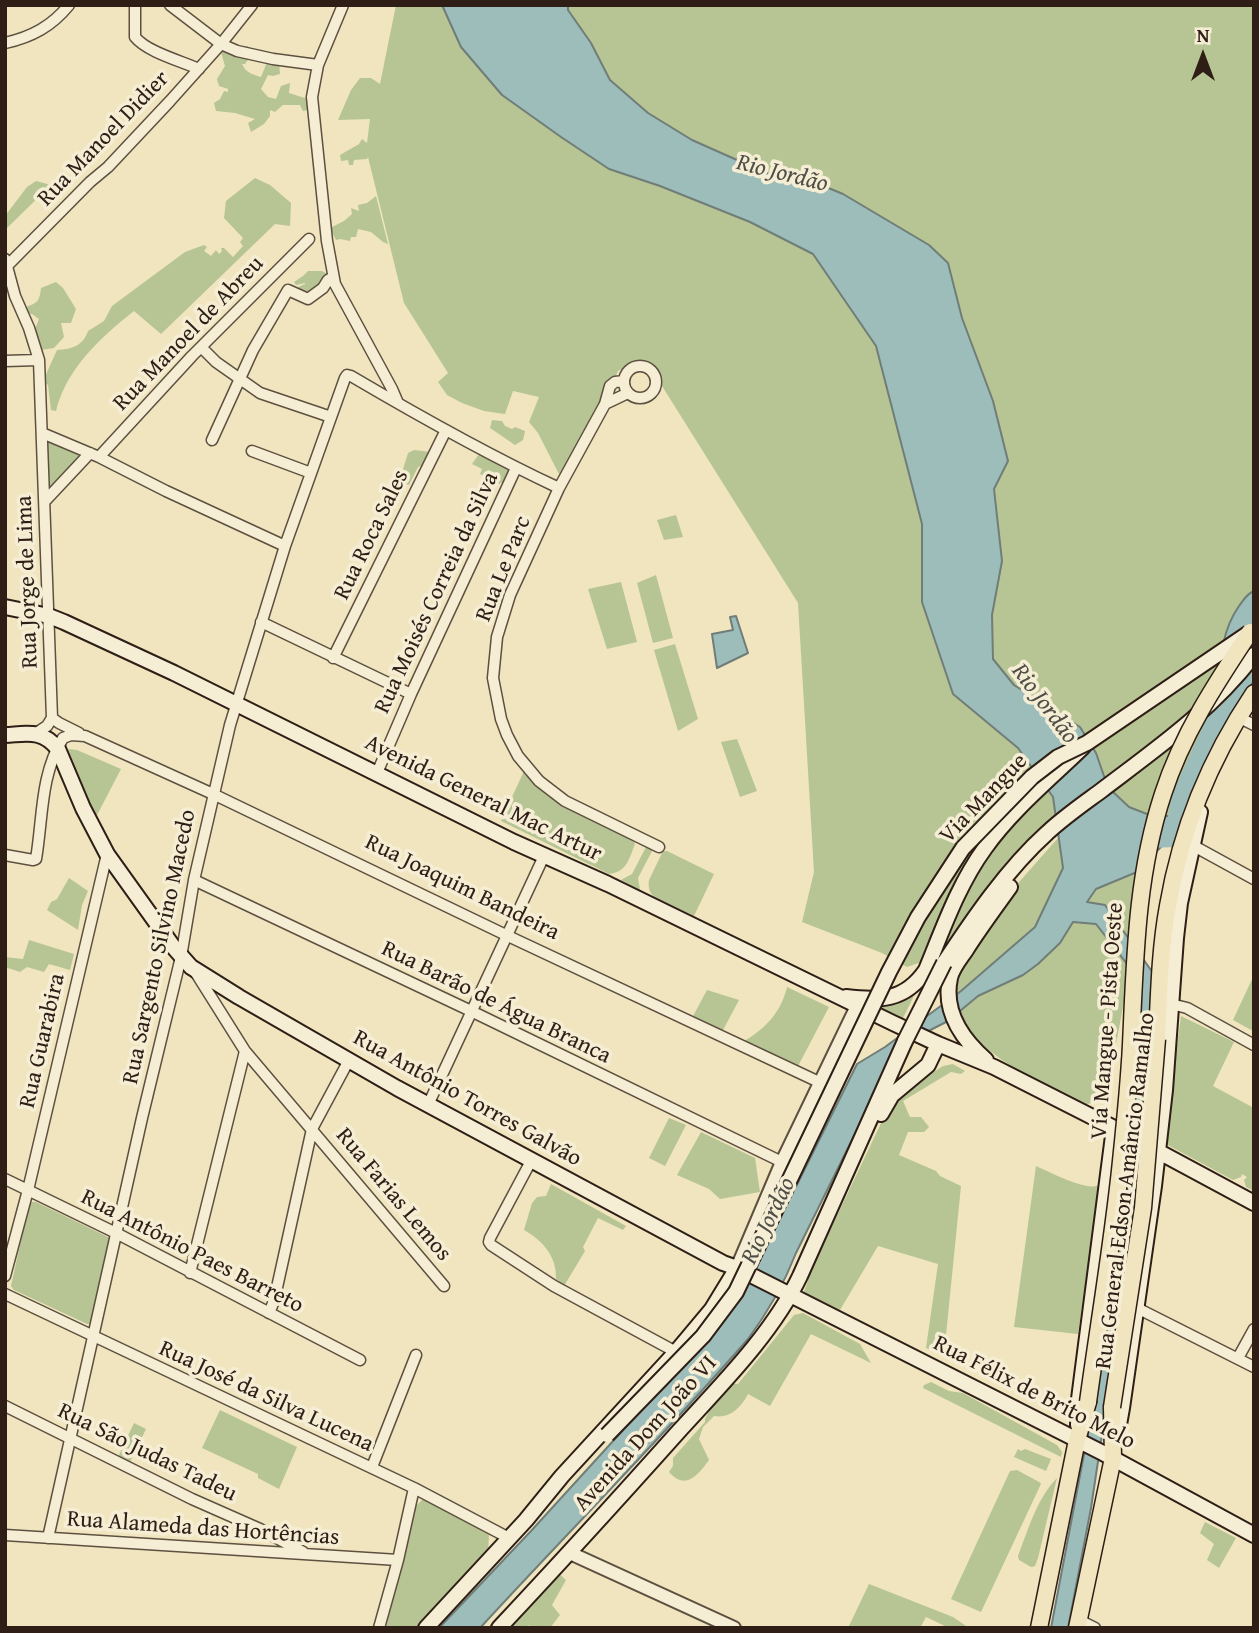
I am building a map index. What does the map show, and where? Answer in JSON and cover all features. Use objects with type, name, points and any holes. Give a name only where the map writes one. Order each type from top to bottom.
[{"type":"main road","name":"Avenida General Mac Artur","points":[[5,607],[49,616],[85,631],[544,856],[608,884],[933,1042],[994,1067]]},
{"type":"main road","name":"Via Mangue","points":[[581,1455],[607,1435],[704,1336],[736,1292],[889,972],[918,917],[963,848],[1032,777],[1058,757],[1087,743],[1252,630]]},
{"type":"main road","name":"Via Mangue - Pista Oeste","points":[[1039,1628],[1088,1402],[1121,1161],[1134,951],[1141,887],[1151,839],[1163,793],[1181,749],[1199,712],[1252,630]]},
{"type":"main road","points":[[810,1252],[905,1041],[944,963],[966,930],[1032,848],[1068,815],[1207,708],[1254,655]]},
{"type":"main road","points":[[1108,1456],[1112,1407],[1143,1208],[1168,904],[1201,790],[1252,695]]},
{"type":"main road","points":[[5,735],[35,734],[47,738],[58,749],[83,808],[107,854],[186,962]]},
{"type":"main road","points":[[837,996],[883,999],[909,990],[918,983],[926,971],[960,889],[985,848],[1008,821],[1087,743]]},
{"type":"main road","name":"Rua General Edson Amâncio Ramalho","points":[[1078,1624],[1108,1456],[1122,1408],[1137,1308],[1155,1151],[1165,1090],[1180,903],[1192,845],[1215,760]]},
{"type":"main road","points":[[1068,815],[978,930],[954,967],[948,997],[956,1024],[975,1050],[994,1067],[1254,1203]]},
{"type":"main road","name":"Rua Antônio Torres Galvão","points":[[186,962],[239,998],[428,1105],[784,1298]]},
{"type":"main road","points":[[810,1252],[820,1246],[887,1102],[898,1089],[928,1065],[933,1042]]},
{"type":"main road","points":[[1079,1441],[1079,1399],[1118,1130]]},
{"type":"main road","name":"Avenida Dom João VI","points":[[499,1628],[570,1553],[770,1327],[810,1252]]},
{"type":"main road","points":[[581,1455],[676,1352],[741,1275]]},
{"type":"main road","name":"Rua Félix de Brito Melo","points":[[784,1298],[1079,1441],[1254,1535]]},
{"type":"main road","name":"Avenida Dom João VI","points":[[426,1628],[526,1520],[581,1455]]},
{"type":"street","points":[[5,43],[44,28],[54,22],[69,5]]},
{"type":"street","name":"Rua Manoel Didier","points":[[135,5],[135,37],[143,45],[199,69]]},
{"type":"street","points":[[170,5],[220,44],[237,51],[318,65]]},
{"type":"street","points":[[343,5],[318,65],[313,109],[321,192],[335,284],[398,403],[516,468],[559,488]]},
{"type":"street","name":"Rua Manoel Didier","points":[[7,262],[108,167],[199,69],[246,7]]},
{"type":"street","name":"Rua Manoel de Abreu","points":[[45,502],[309,239]]},
{"type":"street","name":"Rua Jorge de Lima","points":[[7,262],[15,296],[39,360],[52,718]]},
{"type":"street","name":"Rua Manoel de Abreu","points":[[212,440],[261,334],[288,290],[308,299],[333,276]]},
{"type":"street","points":[[201,347],[216,362],[260,393],[331,417]]},
{"type":"street","points":[[5,361],[39,360]]},
{"type":"street","name":"Rua Le Parc","points":[[604,404],[628,393],[637,398],[647,396],[656,385],[654,375],[646,368],[635,367],[627,373],[624,381],[615,382],[611,386],[559,488],[510,595],[497,637],[493,678],[501,719],[518,756],[548,789],[565,802],[659,847]]},
{"type":"street","name":"Rua Sargento Silvino Macedo","points":[[48,1538],[116,1233],[186,962],[194,880],[235,704],[285,546],[340,388],[347,375],[398,403]]},
{"type":"street","points":[[624,381],[628,393]]},
{"type":"street","name":"Rua Roca Sales","points":[[333,658],[446,430]]},
{"type":"street","points":[[42,433],[95,455],[285,546]]},
{"type":"street","points":[[252,451],[311,474]]},
{"type":"street","name":"Rua Moisés Correia da Silva","points":[[376,773],[516,468]]},
{"type":"street","points":[[261,622],[411,694]]},
{"type":"street","points":[[1238,717],[1254,725]]},
{"type":"street","points":[[35,734],[47,726],[52,718]]},
{"type":"street","name":"Rua Joaquim Bandeira","points":[[52,718],[63,726],[819,1082]]},
{"type":"street","points":[[5,855],[33,860],[37,858],[47,777],[61,740],[66,736],[85,736]]},
{"type":"street","points":[[1192,845],[1254,879]]},
{"type":"street","name":"Rua Guarabira","points":[[5,1276],[28,1190],[107,854]]},
{"type":"street","points":[[428,1105],[544,856]]},
{"type":"street","name":"Rua Barão de Água Branca","points":[[194,880],[782,1162]]},
{"type":"street","name":"Rua Farias Lemos","points":[[186,962],[245,1051],[444,1286]]},
{"type":"street","points":[[1171,1004],[1187,1008],[1254,1045]]},
{"type":"street","points":[[741,1275],[782,1162],[857,1006]]},
{"type":"street","points":[[190,1273],[245,1051]]},
{"type":"street","points":[[269,1312],[274,1301],[313,1129],[349,1060]]},
{"type":"street","points":[[530,1161],[489,1242],[491,1245],[554,1286],[676,1352]]},
{"type":"street","name":"Rua Antônio Paes Barreto","points":[[5,1180],[116,1233],[360,1360]]},
{"type":"street","name":"Rua José da Silva Lucena","points":[[5,1294],[372,1467],[509,1538]]},
{"type":"street","points":[[1137,1308],[1254,1367]]},
{"type":"street","points":[[1238,1359],[1254,1329]]},
{"type":"street","points":[[372,1467],[416,1355]]},
{"type":"street","name":"Rua São Judas Tadeu","points":[[5,1406],[309,1555]]},
{"type":"street","points":[[379,1628],[414,1488]]},
{"type":"street","name":"Rua Alameda das Hortências","points":[[5,1535],[398,1560]]},
{"type":"street","points":[[570,1553],[734,1628]]},
{"type":"street","points":[[1078,1624],[1095,1628]]},
{"type":"green space","points":[[396,5],[442,5],[461,47],[609,169],[750,222],[813,254],[876,346],[922,524],[922,602],[953,694],[1018,748],[1053,798],[1055,816],[1034,837],[939,956],[907,967],[882,953],[802,922],[814,872],[798,603],[662,386],[652,363],[638,361],[618,371],[561,478],[538,433],[529,422],[539,397],[513,391],[505,414],[484,411],[447,395],[438,382],[448,373],[404,303],[368,157],[354,160],[353,165],[349,165],[348,160],[341,161],[340,155],[359,144],[362,139],[367,143],[370,119],[338,120],[351,90],[360,78],[371,78],[380,84]]},
{"type":"green space","points":[[568,5],[1254,5],[1254,591],[1248,594],[1221,681],[1216,723],[1207,752],[1182,805],[1170,816],[1152,816],[1129,807],[1111,790],[1096,753],[1067,719],[1014,685],[993,659],[992,615],[1002,561],[994,489],[1008,460],[962,318],[948,262],[929,245],[843,194],[746,164],[692,140],[648,113],[610,80],[591,43],[568,10]]},
{"type":"green space","points":[[248,46],[248,58],[245,64],[242,64],[250,73],[261,77],[267,62],[279,63],[280,74],[268,75],[261,89],[268,97],[276,99],[281,86],[290,83],[289,93],[308,99],[308,110],[303,111],[300,105],[283,105],[275,112],[270,110],[270,116],[264,124],[251,132],[248,123],[255,119],[216,111],[214,103],[224,91],[228,92],[228,89],[219,86],[217,79],[225,66],[220,49]]},
{"type":"green space","points":[[255,178],[270,185],[291,203],[290,226],[275,224],[161,334],[134,311],[86,355],[68,381],[56,411],[51,410],[48,385],[43,381],[57,350],[72,348],[80,343],[88,331],[104,321],[112,306],[185,252],[204,245],[207,247],[204,251],[211,256],[216,250],[219,254],[221,248],[224,248],[233,257],[243,246],[240,242],[243,238],[224,218],[226,201]]},
{"type":"green space","points":[[36,181],[51,185],[6,229],[5,216],[27,187]]},
{"type":"green space","points":[[376,196],[388,244],[371,232],[358,229],[356,237],[351,237],[350,241],[336,240],[330,228],[352,214],[351,208],[359,211],[358,205],[367,203]]},
{"type":"green space","points":[[308,271],[322,271],[329,275],[316,292],[297,296],[298,287],[305,283],[296,285],[294,282]]},
{"type":"green space","points":[[56,282],[76,309],[71,323],[61,323],[64,337],[54,348],[41,350],[35,329],[39,319],[25,313],[24,308],[37,301],[41,288]]},
{"type":"green space","points":[[492,420],[502,421],[512,429],[515,427],[525,431],[523,440],[515,445],[490,428]]},
{"type":"green space","points":[[45,438],[86,454],[47,491]]},
{"type":"green space","points":[[414,450],[431,452],[424,465],[418,467],[409,485],[399,482],[408,453]]},
{"type":"green space","points":[[479,454],[512,471],[510,478],[499,484],[480,474],[482,469],[472,464]]},
{"type":"green space","points":[[676,515],[683,537],[664,540],[657,520]]},
{"type":"green space","points":[[656,575],[673,638],[653,643],[637,583]]},
{"type":"green space","points":[[621,582],[637,642],[607,649],[588,589]]},
{"type":"green space","points":[[675,644],[698,719],[678,731],[654,650]]},
{"type":"green space","points":[[737,739],[757,791],[740,797],[721,742]]},
{"type":"green space","points":[[68,749],[77,750],[121,769],[95,819]]},
{"type":"green space","points":[[524,771],[545,793],[557,801],[632,838],[635,844],[624,868],[609,874],[501,821]]},
{"type":"green space","points":[[1058,838],[1067,896],[1096,889],[1135,873],[1124,1002],[1109,1081],[1091,1103],[1078,1107],[1002,1060],[970,1036],[955,1015],[952,997],[960,963],[989,916]]},
{"type":"green space","points":[[648,846],[652,847],[652,851],[638,878],[640,890],[621,880],[632,874]]},
{"type":"green space","points":[[663,851],[714,874],[694,916],[650,892],[649,880]]},
{"type":"green space","points":[[69,878],[88,891],[82,905],[78,930],[47,910]]},
{"type":"green space","points":[[29,940],[74,954],[70,970],[49,964],[44,972],[27,967],[20,972],[5,967],[5,957],[23,959]]},
{"type":"green space","points":[[1254,975],[1254,1030],[1253,1031],[1233,1020]]},
{"type":"green space","points":[[919,986],[900,1024],[874,1011],[877,1004]]},
{"type":"green space","points":[[787,987],[829,1007],[797,1068],[741,1043],[776,1013]]},
{"type":"green space","points":[[707,990],[739,1000],[722,1032],[692,1018]]},
{"type":"green space","points":[[1181,1016],[1234,1042],[1213,1086],[1254,1108],[1254,1191],[1246,1187],[1244,1180],[1247,1177],[1242,1174],[1233,1180],[1164,1143]]},
{"type":"green space","points":[[953,1064],[965,1071],[961,1074],[951,1072],[903,1101],[910,1117],[921,1117],[929,1127],[924,1132],[908,1132],[899,1155],[936,1171],[940,1176],[961,1186],[944,1355],[926,1348],[938,1264],[878,1246],[840,1310],[803,1294],[814,1264],[893,1098],[943,1066]]},
{"type":"green space","points":[[669,1118],[686,1125],[665,1166],[649,1158]]},
{"type":"green space","points":[[701,1132],[755,1158],[760,1192],[720,1199],[709,1189],[677,1175]]},
{"type":"green space","points":[[1036,1166],[1084,1185],[1096,1186],[1100,1183],[1078,1334],[1014,1327]]},
{"type":"green space","points":[[551,1184],[626,1226],[623,1230],[598,1218],[583,1247],[585,1251],[564,1286],[556,1279],[554,1263],[547,1250],[524,1230],[532,1203],[537,1197],[546,1196]]},
{"type":"green space","points":[[31,1202],[110,1238],[91,1324],[14,1290],[11,1286]]},
{"type":"green space","points":[[803,1313],[860,1344],[871,1363],[811,1334],[770,1406],[748,1394],[734,1411],[725,1416],[714,1416],[703,1427],[699,1439],[709,1460],[691,1479],[686,1481],[675,1478],[669,1472],[673,1466],[673,1458],[705,1422],[714,1402],[731,1384],[738,1384],[794,1315]]},
{"type":"green space","points":[[931,1382],[949,1391],[963,1393],[1057,1445],[1062,1452],[1061,1457],[923,1388]]},
{"type":"green space","points":[[220,1410],[297,1447],[279,1489],[258,1478],[258,1474],[202,1448]]},
{"type":"green space","points":[[134,1423],[146,1429],[130,1462],[118,1457]]},
{"type":"green space","points":[[1018,1449],[1051,1459],[1046,1471],[1014,1457]]},
{"type":"green space","points":[[1017,1470],[1041,1483],[981,1612],[951,1599],[1010,1471]]},
{"type":"green space","points":[[1057,1478],[1038,1558],[1035,1566],[1031,1567],[1019,1560],[1018,1556],[1039,1505]]},
{"type":"green space","points":[[424,1498],[489,1535],[488,1553],[417,1628],[386,1628],[415,1507]]},
{"type":"green space","points":[[1205,1522],[1236,1538],[1219,1568],[1207,1560],[1214,1544],[1200,1533]]},
{"type":"green space","points":[[557,1572],[566,1580],[552,1605],[560,1615],[550,1628],[532,1628],[529,1625],[527,1628],[505,1628]]},
{"type":"green space","points":[[869,1584],[953,1617],[969,1628],[949,1628],[926,1617],[920,1628],[848,1628]]},
{"type":"water","points":[[442,5],[568,5],[568,10],[591,43],[610,80],[648,113],[692,140],[746,164],[768,173],[809,180],[843,194],[929,245],[948,263],[962,318],[993,401],[1008,461],[994,489],[1002,561],[992,615],[993,659],[1014,685],[1080,727],[1096,753],[1111,790],[1129,807],[1152,816],[1170,816],[1187,798],[1214,729],[1226,633],[1239,606],[1247,595],[1254,591],[1254,681],[1236,706],[1207,761],[1179,828],[1137,872],[1096,889],[1087,902],[1105,905],[1153,973],[1144,1138],[1138,1195],[1091,1508],[1068,1628],[1051,1628],[1093,1407],[1127,1192],[1141,982],[1096,924],[1073,922],[1060,943],[1038,964],[1023,975],[978,996],[948,1021],[909,1041],[893,1057],[781,1287],[748,1339],[480,1628],[439,1628],[728,1315],[757,1265],[857,1064],[885,1047],[961,991],[1035,927],[1063,868],[1053,797],[1018,748],[953,694],[922,602],[922,524],[876,346],[813,254],[750,222],[609,169],[561,137],[502,95],[461,47]]},
{"type":"water","points":[[736,616],[748,653],[717,668],[712,634],[733,630],[730,617]]},
{"type":"waterway","points":[[1150,840],[1174,839],[1180,796],[1227,693]]},
{"type":"water label","name":"Rio Jordão","points":[[782,174]]},
{"type":"water label","name":"Rio Jordão","points":[[1044,704]]},
{"type":"water label","name":"Rio Jordão","points":[[769,1221]]}]
